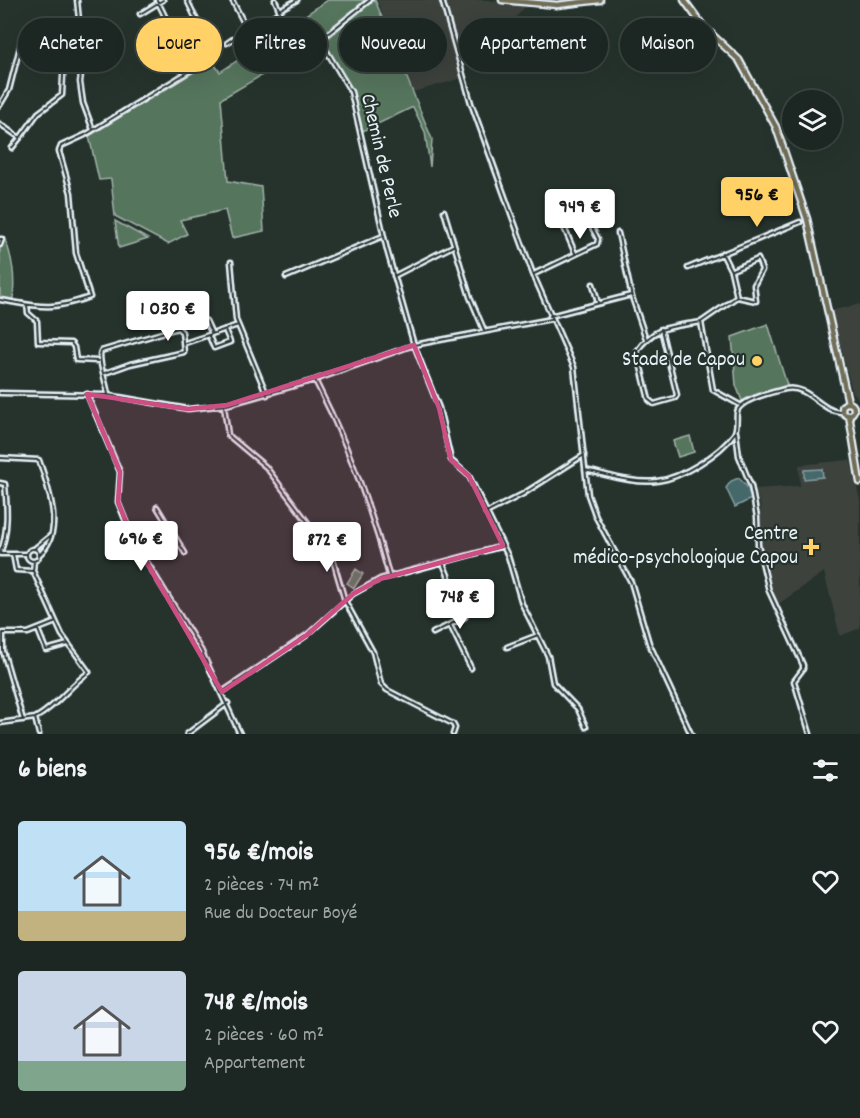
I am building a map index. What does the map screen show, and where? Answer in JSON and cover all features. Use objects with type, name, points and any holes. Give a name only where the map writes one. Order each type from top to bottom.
[{"type":"main road","points":[[502,0],[557,5],[600,0]]},
{"type":"main road","points":[[684,0],[703,26],[741,64],[776,127],[808,224],[848,402],[855,409],[849,415]]},
{"type":"main road","points":[[848,402],[843,405],[842,412],[849,415]]},
{"type":"main road","points":[[849,415],[860,482]]},
{"type":"street","points":[[77,0],[82,39],[80,82],[83,103],[93,130]]},
{"type":"street","points":[[140,14],[163,0]]},
{"type":"street","points":[[187,0],[196,18]]},
{"type":"street","points":[[232,0],[241,18]]},
{"type":"street","points":[[275,0],[279,10]]},
{"type":"street","points":[[268,18],[297,0]]},
{"type":"street","name":"Chemin de Perle","points":[[370,0],[325,36],[322,44],[351,92],[383,236],[414,345],[439,408],[451,460],[469,476],[503,546],[522,604],[548,656],[553,683],[578,709],[586,727]]},
{"type":"street","points":[[442,0],[466,88],[533,274],[574,367],[588,495],[596,517],[631,582],[649,643],[691,733],[685,734]]},
{"type":"street","points":[[158,1],[166,18]]},
{"type":"street","points":[[0,105],[7,94],[26,32],[62,34],[65,38],[62,95],[38,113],[12,148]]},
{"type":"street","points":[[227,43],[234,38]]},
{"type":"street","points":[[0,300],[27,305],[62,307],[90,297],[76,254],[71,194],[59,151],[62,146],[93,130],[188,72]]},
{"type":"street","points":[[0,94],[7,94]]},
{"type":"street","points":[[0,124],[20,138]]},
{"type":"street","points":[[444,211],[454,246],[485,331]]},
{"type":"street","points":[[533,274],[597,244],[598,239],[586,216],[583,215],[563,225],[575,253]]},
{"type":"street","points":[[688,268],[800,222]]},
{"type":"street","points":[[618,233],[631,295],[646,339]]},
{"type":"street","points":[[286,277],[383,236]]},
{"type":"street","points":[[0,245],[1,239]]},
{"type":"street","points":[[394,276],[454,246]]},
{"type":"street","points":[[722,253],[731,271],[737,297]]},
{"type":"street","points":[[661,329],[677,390],[675,398],[654,404],[649,400],[637,356],[646,339],[661,329],[701,322],[737,297],[756,301],[754,285],[762,270],[756,259],[731,271]]},
{"type":"street","points":[[231,261],[238,325],[267,395]]},
{"type":"street","points":[[593,284],[598,303]]},
{"type":"street","points":[[0,393],[108,395],[188,409],[224,406],[315,380],[414,345],[550,317],[631,295]]},
{"type":"street","points":[[27,305],[28,313],[37,321],[38,342],[71,343],[74,347],[75,360],[99,361]]},
{"type":"street","points":[[206,321],[214,348],[230,342],[225,330]]},
{"type":"street","points":[[701,322],[713,390],[740,405],[790,388],[807,393],[831,411],[842,412]]},
{"type":"street","points":[[185,343],[238,325]]},
{"type":"street","points":[[105,373],[130,364],[182,353],[185,350],[182,332],[178,328],[101,351],[99,361],[105,373],[108,395]]},
{"type":"street","points":[[315,380],[342,433],[377,530],[389,575]]},
{"type":"street","points":[[87,394],[120,471],[118,502],[132,539],[201,650],[228,703],[240,734]]},
{"type":"street","points":[[740,405],[736,432],[739,456],[752,486],[758,517],[758,546],[769,591],[803,665],[803,669],[794,681],[810,734]]},
{"type":"street","points":[[224,406],[228,435],[266,467],[331,553],[345,601],[373,652],[381,684],[387,690],[453,724],[455,728],[453,734]]},
{"type":"street","points":[[585,470],[629,480],[658,481],[714,457],[736,432]]},
{"type":"street","points":[[486,513],[523,494],[584,455]]},
{"type":"street","points":[[0,458],[39,460],[52,501],[50,536],[46,547],[34,561],[33,571],[56,622],[89,672],[65,692],[49,711],[35,718],[0,723]]},
{"type":"street","points":[[0,483],[5,484],[7,506],[0,554],[27,554],[50,536]]},
{"type":"street","points":[[157,507],[185,553]]},
{"type":"street","points":[[0,523],[6,523]]},
{"type":"street","points":[[222,692],[307,635],[345,601],[389,575],[503,546]]},
{"type":"street","points":[[33,549],[39,555]]},
{"type":"street","points":[[13,554],[16,570],[33,571]]},
{"type":"street","points":[[27,554],[28,560],[34,561]]},
{"type":"street","points":[[433,633],[465,617],[443,563]]},
{"type":"street","points":[[23,720],[3,651],[3,633],[28,633],[56,622]]},
{"type":"street","points":[[450,624],[471,668]]},
{"type":"street","points":[[38,630],[46,650],[69,644]]},
{"type":"street","points":[[507,647],[538,635]]},
{"type":"street","points":[[187,734],[228,703]]},
{"type":"street","points":[[35,718],[39,734]]},
{"type":"highlighted area","points":[[414,345],[439,408],[451,460],[469,476],[503,546],[380,579],[353,594],[307,635],[222,692],[133,539],[118,502],[120,472],[87,394],[188,409],[227,405]]},
{"type":"shaded area","points":[[377,0],[488,0],[525,7],[515,18],[459,18],[459,72],[465,72],[466,77],[413,92],[405,72],[447,72],[447,18],[384,18]]},
{"type":"shaded area","points":[[860,304],[860,401],[852,390],[832,314],[834,310]]},
{"type":"shaded area","name":"Centre médico-psychologique Capou","points":[[850,460],[860,500],[860,628],[840,636],[824,572],[777,605],[759,539],[761,507],[755,489],[800,486],[799,465]]},
{"type":"green space","points":[[328,0],[365,0],[345,18],[339,18],[339,23],[327,34],[327,18],[301,18]]},
{"type":"green space","points":[[372,0],[375,0],[382,18],[351,18]]},
{"type":"green space","points":[[339,29],[339,68],[327,49],[327,39]]},
{"type":"green space","points":[[234,63],[234,72],[267,72],[221,99],[228,181],[261,187],[264,231],[232,238],[225,210],[180,220],[187,234],[168,244],[115,216],[111,179],[99,180],[89,136],[194,72],[222,71]]},
{"type":"green space","points":[[342,72],[405,72],[432,139],[430,167],[425,132],[413,107],[363,131],[353,90]]},
{"type":"green space","points":[[115,221],[148,239],[119,248]]},
{"type":"green space","points":[[0,241],[6,241],[10,256],[14,276],[13,299],[0,297]]},
{"type":"green space","name":"Stade de Capou","points":[[768,324],[787,385],[742,401],[736,385],[732,337]]},
{"type":"green space","points":[[690,436],[694,452],[678,457],[673,441]]},
{"type":"green space","points":[[356,569],[363,574],[354,588],[347,583]]},
{"type":"water","points":[[822,469],[823,477],[804,479],[804,470]]},
{"type":"water","points":[[739,478],[748,488],[751,499],[735,507],[726,488],[731,481]]},
{"type":"place","name":"Stade de Capou","points":[[757,361]]},
{"type":"place","name":"Centre médico-psychologique Capou","points":[[811,547]]}]
